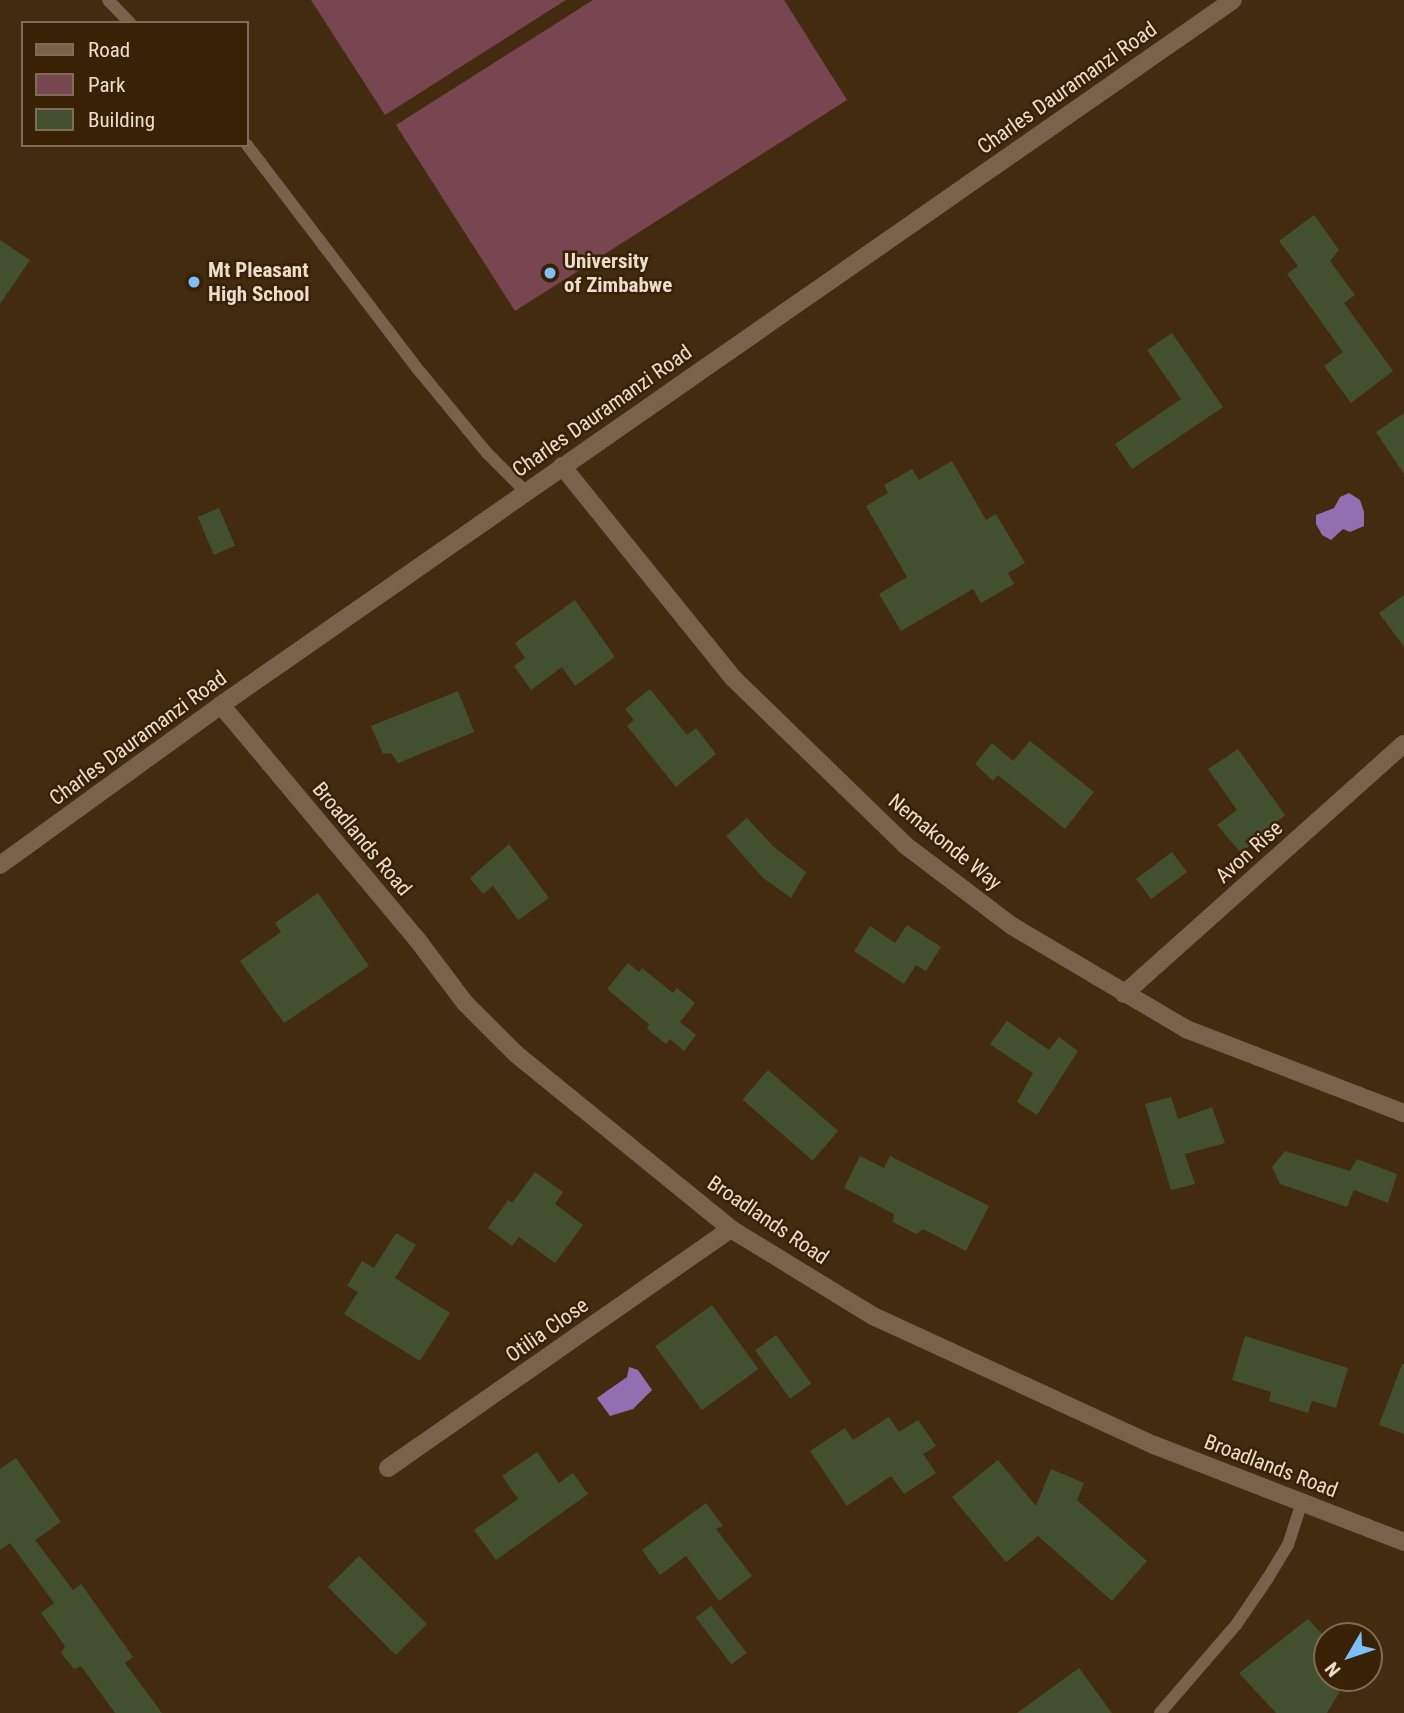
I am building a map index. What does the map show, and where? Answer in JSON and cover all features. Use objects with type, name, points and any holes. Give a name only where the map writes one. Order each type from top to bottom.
[{"type":"street","name":"Charles Dauramanzi Road","points":[[0,865],[221,705],[1233,0]]},
{"type":"street","name":"Nemakonde Way","points":[[562,466],[734,679],[905,845],[1012,926],[1186,1029],[1404,1112]]},
{"type":"street","name":"Broadlands Road","points":[[221,705],[416,938],[465,1003],[516,1054],[731,1228],[873,1316],[1154,1445],[1404,1542]]},
{"type":"street","name":"Avon Rise","points":[[1124,994],[1404,744]]},
{"type":"street","name":"Otilia Close","points":[[388,1468],[731,1228]]},
{"type":"lane","points":[[108,0],[128,21]]},
{"type":"lane","points":[[248,146],[421,373],[487,453],[526,492]]},
{"type":"lane","points":[[1160,1713],[1236,1625],[1268,1578],[1288,1545],[1302,1502]]},
{"type":"green space","points":[[311,0],[566,0],[385,115]]},
{"type":"green space","points":[[593,0],[784,0],[847,100],[515,311],[396,125]]},
{"type":"shaded area","points":[[1349,493],[1360,500],[1364,512],[1364,526],[1350,532],[1343,529],[1331,540],[1322,535],[1316,524],[1316,515],[1334,508],[1340,497]]},
{"type":"shaded area","points":[[629,1367],[638,1370],[652,1390],[633,1409],[610,1416],[597,1398],[627,1377]]},
{"type":"building","points":[[1314,215],[1339,250],[1330,261],[1355,295],[1344,303],[1393,371],[1351,403],[1324,366],[1343,352],[1287,274],[1298,266],[1279,241]]},
{"type":"building","points":[[0,240],[30,260],[0,304]]},
{"type":"building","points":[[1172,333],[1223,407],[1132,469],[1115,444],[1181,399],[1147,350]]},
{"type":"building","points":[[1404,413],[1404,474],[1376,432]]},
{"type":"building","points":[[952,461],[986,520],[996,514],[1025,563],[1008,573],[1014,584],[981,603],[973,589],[901,631],[879,594],[907,577],[866,506],[888,493],[884,485],[912,469],[919,480]]},
{"type":"building","points":[[219,508],[235,546],[214,555],[198,517]]},
{"type":"building","points":[[1404,595],[1404,647],[1379,613]]},
{"type":"building","points":[[575,600],[615,657],[575,686],[562,667],[531,690],[514,666],[525,658],[515,643]]},
{"type":"building","points":[[650,689],[687,735],[696,728],[716,754],[676,787],[627,726],[634,720],[625,709]]},
{"type":"building","points":[[458,691],[474,732],[398,763],[391,753],[383,754],[371,726]]},
{"type":"building","points":[[1030,741],[1094,792],[1065,829],[998,775],[993,781],[975,764],[992,743],[1013,761]]},
{"type":"building","points":[[1238,749],[1285,815],[1241,853],[1217,825],[1237,810],[1208,769]]},
{"type":"building","points":[[747,818],[773,846],[806,872],[791,898],[763,878],[726,836]]},
{"type":"building","points":[[509,844],[549,898],[518,920],[493,886],[483,894],[470,878]]},
{"type":"building","points":[[1172,852],[1187,872],[1151,899],[1136,879]]},
{"type":"building","points":[[318,893],[369,966],[284,1023],[240,961],[281,932],[275,923]]},
{"type":"building","points":[[907,925],[941,947],[926,971],[916,965],[904,984],[854,951],[870,926],[895,943]]},
{"type":"building","points":[[628,963],[639,972],[642,968],[673,993],[677,988],[695,1003],[680,1022],[696,1035],[684,1051],[670,1039],[666,1044],[647,1029],[649,1024],[607,989]]},
{"type":"building","points":[[1007,1021],[1049,1050],[1059,1037],[1078,1051],[1037,1115],[1017,1102],[1033,1073],[990,1044]]},
{"type":"building","points":[[768,1070],[838,1131],[813,1160],[742,1099]]},
{"type":"building","points":[[1171,1097],[1178,1119],[1212,1107],[1225,1143],[1185,1154],[1195,1184],[1171,1190],[1145,1104]]},
{"type":"building","points":[[1285,1151],[1350,1171],[1357,1159],[1397,1174],[1388,1203],[1354,1190],[1347,1207],[1280,1184],[1272,1167]]},
{"type":"building","points":[[860,1156],[884,1168],[890,1156],[989,1206],[966,1251],[923,1229],[916,1234],[893,1222],[894,1214],[844,1188]]},
{"type":"building","points":[[535,1172],[563,1192],[555,1204],[583,1225],[555,1263],[519,1237],[512,1246],[488,1228],[508,1200],[512,1203]]},
{"type":"building","points":[[396,1233],[416,1245],[395,1278],[450,1313],[420,1361],[344,1314],[358,1292],[347,1286],[362,1261],[374,1268]]},
{"type":"building","points":[[712,1305],[758,1369],[702,1410],[655,1346]]},
{"type":"building","points":[[776,1335],[811,1384],[790,1399],[755,1350]]},
{"type":"building","points":[[1245,1336],[1348,1368],[1336,1408],[1312,1401],[1308,1413],[1269,1401],[1271,1392],[1232,1380]]},
{"type":"building","points":[[1404,1364],[1404,1434],[1379,1425]]},
{"type":"building","points":[[889,1417],[899,1432],[918,1420],[936,1446],[923,1454],[936,1473],[904,1494],[891,1476],[847,1506],[810,1451],[845,1428],[853,1440]]},
{"type":"building","points":[[537,1452],[559,1483],[573,1473],[588,1494],[496,1560],[474,1530],[518,1499],[502,1476]]},
{"type":"building","points":[[16,1458],[61,1522],[35,1540],[73,1590],[81,1584],[133,1657],[125,1663],[162,1713],[115,1713],[81,1666],[74,1669],[61,1653],[65,1646],[41,1613],[54,1603],[10,1543],[0,1550],[0,1469]]},
{"type":"building","points":[[998,1460],[1036,1506],[1051,1469],[1084,1483],[1077,1500],[1147,1561],[1112,1601],[1038,1536],[1006,1562],[952,1497]]},
{"type":"building","points":[[706,1503],[723,1526],[716,1529],[752,1576],[719,1601],[686,1556],[660,1575],[642,1550]]},
{"type":"building","points":[[359,1556],[427,1624],[396,1655],[328,1587]]},
{"type":"building","points":[[711,1606],[747,1653],[731,1665],[696,1617]]},
{"type":"building","points":[[1308,1619],[1313,1624],[1313,1692],[1340,1692],[1327,1713],[1276,1713],[1239,1673]]},
{"type":"building","points":[[1079,1668],[1112,1713],[1017,1713]]},
{"type":"place","name":"University of Zimbabwe","points":[[550,273]]},
{"type":"place","name":"Mt Pleasant High School","points":[[194,282]]}]
